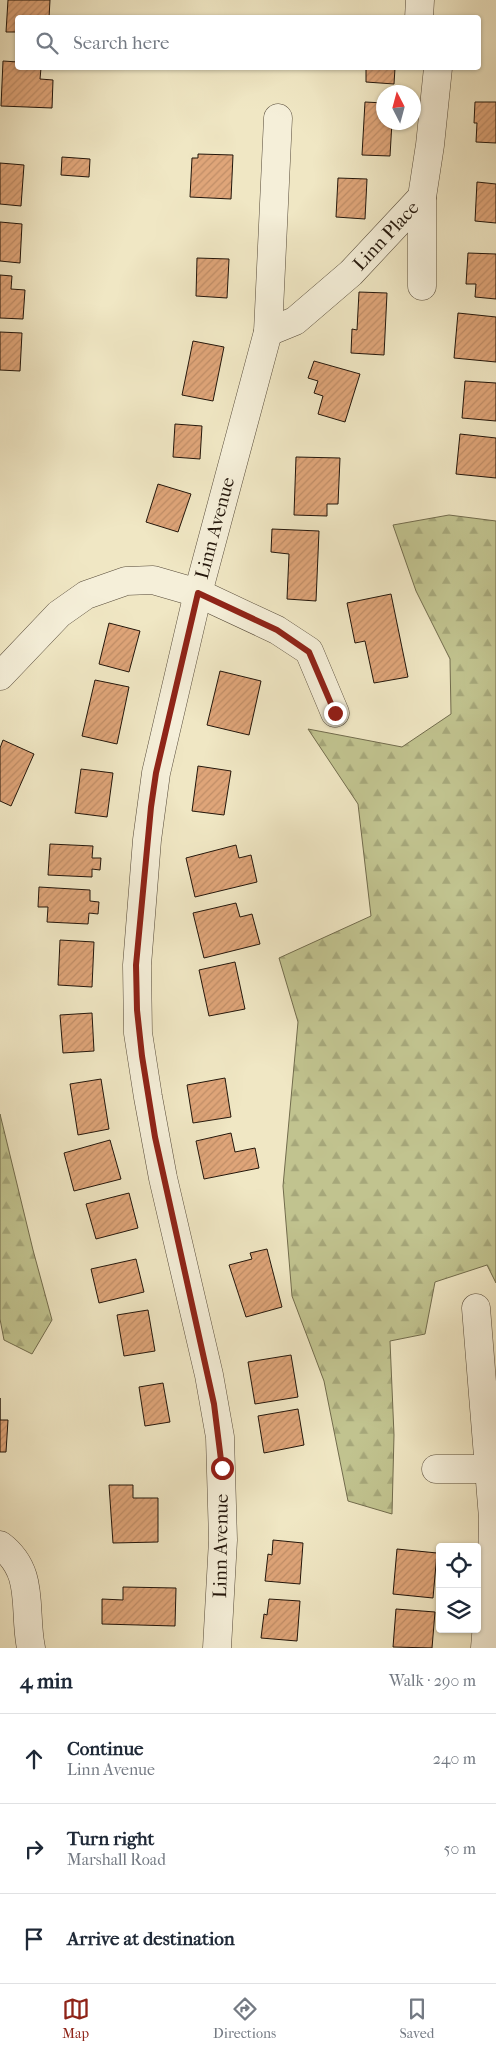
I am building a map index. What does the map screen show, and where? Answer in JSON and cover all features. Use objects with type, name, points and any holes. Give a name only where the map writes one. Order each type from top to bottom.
[{"type":"street","points":[[419,15],[420,0]]},
{"type":"street","name":"Linn Place","points":[[268,332],[296,321],[352,273],[422,197],[430,145],[438,70]]},
{"type":"street","name":"Linn Avenue","points":[[217,1648],[223,1540],[220,1436],[155,1137],[142,1056],[137,1010],[136,965],[156,773],[198,593],[268,332],[278,118]]},
{"type":"street","points":[[422,197],[422,286]]},
{"type":"street","points":[[0,676],[59,614],[86,595],[126,581],[153,580],[198,593],[277,630],[309,652],[335,713]]},
{"type":"street","points":[[476,1308],[493,1518],[492,1563],[485,1648]]},
{"type":"street","points":[[436,1469],[489,1469]]},
{"type":"street","points":[[0,1545],[9,1552],[21,1568],[31,1648]]},
{"type":"green space","points":[[449,515],[496,521],[496,1283],[487,1265],[435,1282],[425,1334],[390,1341],[394,1435],[392,1514],[348,1501],[324,1381],[292,1296],[283,1186],[298,1022],[279,958],[371,916],[358,804],[308,729],[402,747],[451,714],[450,659],[416,591],[393,525]]},
{"type":"green space","points":[[0,1114],[52,1320],[32,1354],[4,1340],[0,1319]]},
{"type":"building","points":[[8,0],[50,0],[49,15],[15,15],[15,32],[6,32]]},
{"type":"building","points":[[3,61],[15,62],[15,70],[41,70],[40,79],[53,80],[52,108],[1,106]]},
{"type":"building","points":[[366,70],[395,70],[394,84],[366,82]]},
{"type":"building","points":[[365,102],[376,103],[376,130],[392,130],[390,156],[362,155]]},
{"type":"building","points":[[475,102],[496,102],[496,143],[476,142],[477,123],[474,123]]},
{"type":"building","points":[[198,154],[233,155],[231,199],[190,197],[192,158],[198,158]]},
{"type":"building","points":[[62,157],[90,159],[89,177],[61,175]]},
{"type":"building","points":[[0,163],[24,165],[21,206],[0,204]]},
{"type":"building","points":[[338,178],[367,179],[365,219],[336,217]]},
{"type":"building","points":[[477,182],[496,184],[496,223],[475,221]]},
{"type":"building","points":[[0,222],[22,224],[20,263],[0,261]]},
{"type":"building","points":[[468,253],[496,254],[496,299],[475,297],[476,284],[466,284]]},
{"type":"building","points":[[197,258],[229,259],[227,298],[196,296]]},
{"type":"building","points":[[0,275],[12,276],[11,289],[25,290],[23,319],[0,318]]},
{"type":"building","points":[[359,292],[387,293],[384,355],[351,353],[352,329],[357,330]]},
{"type":"building","points":[[458,313],[496,317],[496,362],[454,358]]},
{"type":"building","points":[[0,332],[22,333],[20,371],[0,370]]},
{"type":"building","points":[[193,341],[224,347],[213,401],[182,395]]},
{"type":"building","points":[[314,361],[360,374],[345,422],[318,414],[323,396],[314,393],[318,381],[308,378]]},
{"type":"building","points":[[465,381],[496,383],[496,421],[462,418]]},
{"type":"building","points":[[175,424],[202,426],[200,459],[173,457]]},
{"type":"building","points":[[460,434],[496,438],[496,478],[456,474]]},
{"type":"building","points":[[296,457],[340,458],[338,504],[327,504],[327,516],[294,515]]},
{"type":"building","points":[[158,484],[191,494],[178,532],[146,522]]},
{"type":"building","points":[[272,529],[319,531],[316,601],[287,599],[289,554],[271,552]]},
{"type":"building","points":[[391,594],[408,677],[374,683],[365,641],[355,643],[347,603]]},
{"type":"building","points":[[109,623],[140,631],[129,672],[99,664]]},
{"type":"building","points":[[220,671],[261,681],[249,735],[207,725]]},
{"type":"building","points":[[95,680],[129,687],[117,744],[82,736]]},
{"type":"building","points":[[3,740],[34,754],[11,806],[0,801],[0,748]]},
{"type":"building","points":[[198,766],[231,771],[224,815],[192,811]]},
{"type":"building","points":[[81,769],[113,773],[107,817],[75,813]]},
{"type":"building","points":[[50,844],[93,846],[92,858],[101,858],[100,870],[92,869],[92,877],[48,875]]},
{"type":"building","points":[[236,845],[239,858],[251,855],[257,882],[195,897],[186,858]]},
{"type":"building","points":[[39,887],[90,890],[90,901],[99,902],[98,914],[89,913],[88,924],[47,922],[48,907],[38,907]]},
{"type":"building","points":[[236,903],[240,917],[252,914],[260,944],[204,958],[193,913]]},
{"type":"building","points":[[60,940],[94,942],[92,987],[58,985]]},
{"type":"building","points":[[235,962],[245,1009],[209,1016],[199,970]]},
{"type":"building","points":[[92,1013],[94,1051],[63,1053],[60,1015]]},
{"type":"building","points":[[225,1078],[231,1117],[193,1123],[187,1085]]},
{"type":"building","points":[[101,1079],[109,1129],[78,1135],[70,1084]]},
{"type":"building","points":[[231,1133],[235,1152],[255,1148],[259,1168],[204,1179],[196,1141]]},
{"type":"building","points":[[110,1140],[121,1179],[74,1191],[64,1153]]},
{"type":"building","points":[[129,1193],[138,1228],[96,1239],[86,1204]]},
{"type":"building","points":[[267,1249],[282,1307],[246,1317],[229,1265],[252,1259],[250,1253]]},
{"type":"building","points":[[136,1259],[144,1292],[99,1303],[91,1269]]},
{"type":"building","points":[[148,1310],[155,1351],[124,1356],[117,1315]]},
{"type":"building","points":[[291,1355],[298,1397],[255,1404],[248,1362]]},
{"type":"building","points":[[163,1383],[170,1422],[145,1426],[139,1387]]},
{"type":"building","points":[[298,1409],[304,1445],[264,1453],[258,1416]]},
{"type":"building","points":[[0,1420],[8,1420],[6,1452],[0,1452]]},
{"type":"building","points":[[109,1485],[133,1485],[133,1498],[158,1498],[158,1542],[113,1543]]},
{"type":"building","points":[[273,1540],[303,1543],[300,1584],[265,1581],[268,1554],[272,1555]]},
{"type":"building","points":[[397,1549],[436,1553],[433,1598],[393,1594]]},
{"type":"building","points":[[123,1587],[176,1588],[175,1626],[102,1624],[102,1599],[123,1600]]},
{"type":"building","points":[[269,1599],[300,1601],[297,1641],[261,1638],[264,1614],[267,1615]]},
{"type":"building","points":[[396,1609],[435,1612],[432,1648],[393,1647]]},
{"type":"route","points":[[222,1468],[220,1436],[214,1404],[155,1137],[138,1032],[137,1010],[136,965],[151,807],[156,773],[198,593],[277,630],[309,652],[335,713]]}]
